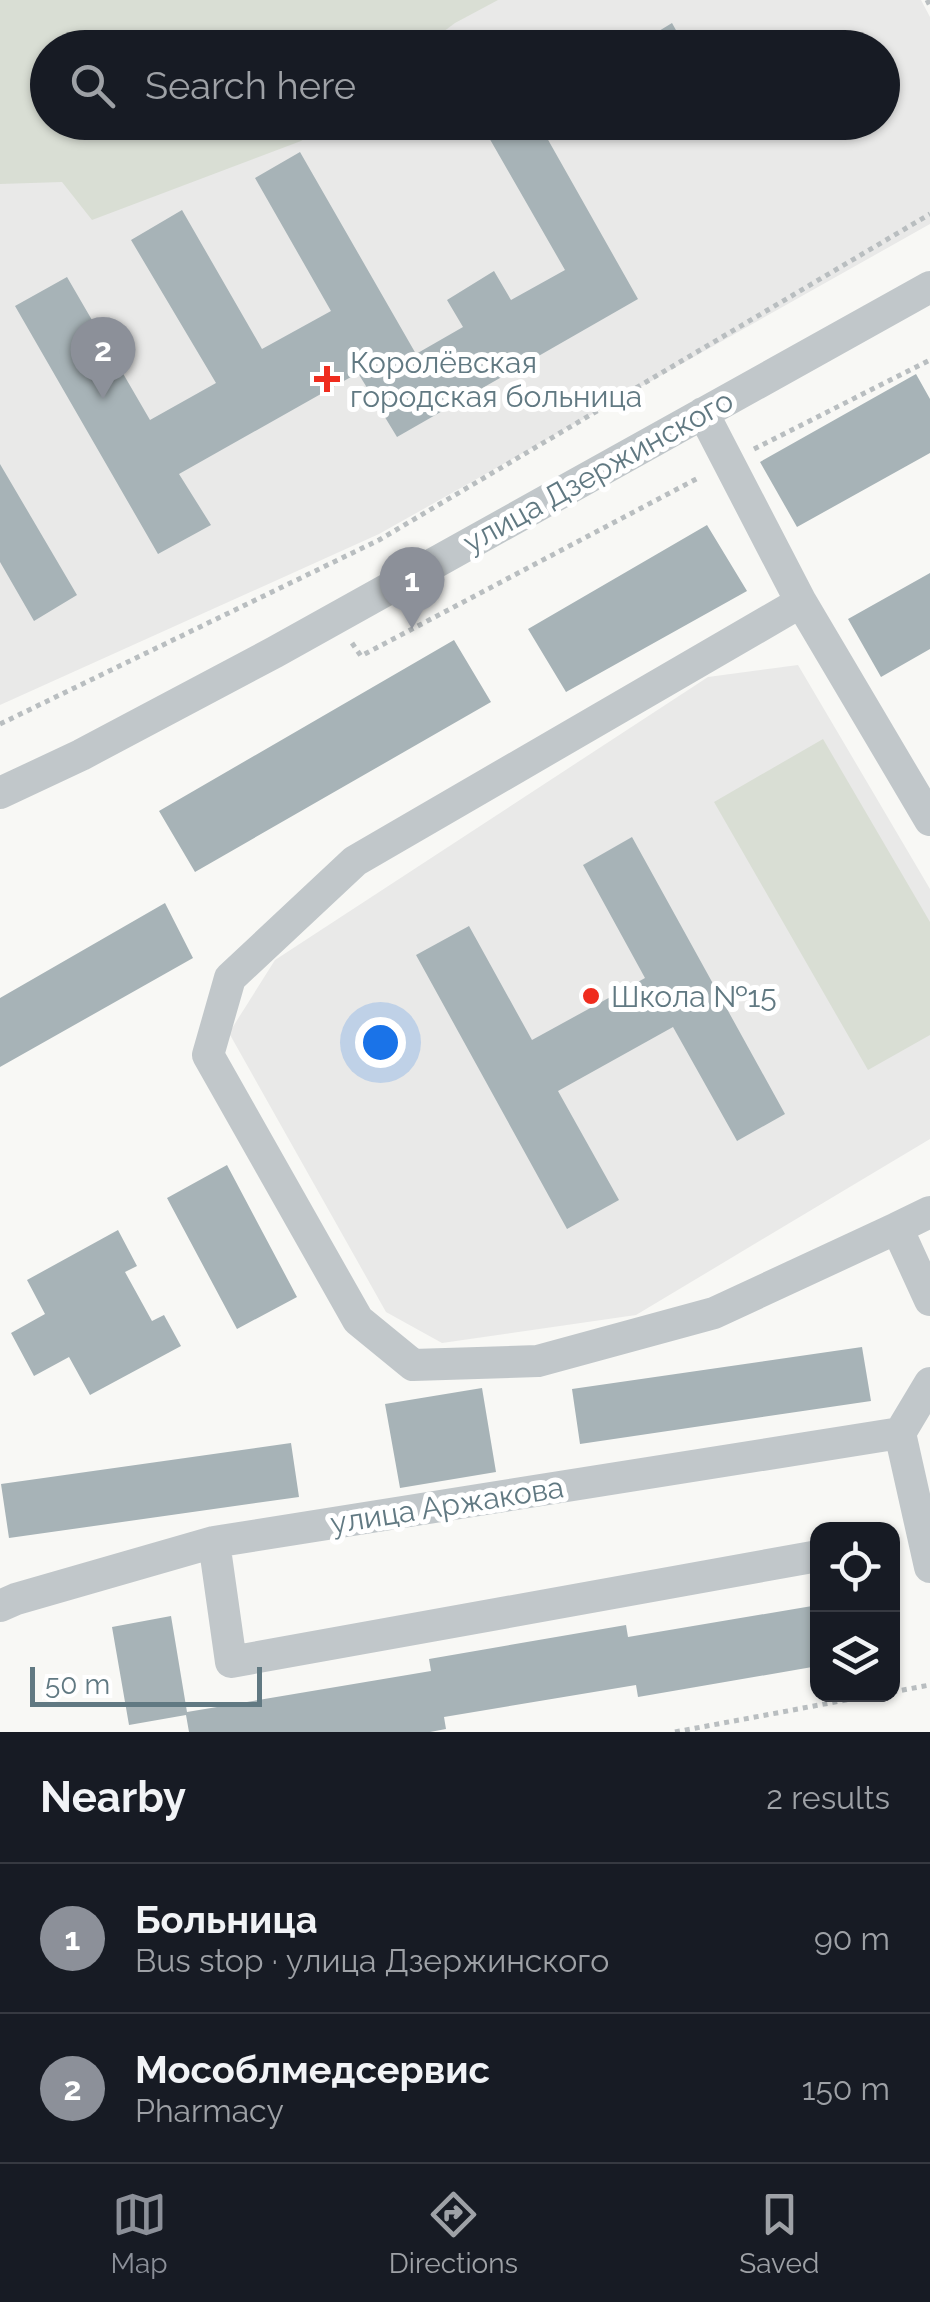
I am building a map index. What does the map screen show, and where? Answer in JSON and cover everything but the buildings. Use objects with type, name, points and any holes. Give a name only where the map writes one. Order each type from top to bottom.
[{"type":"street","name":"улица Дзержинского","points":[[0,793],[258,661],[930,287]]},
{"type":"street","points":[[703,412],[802,602],[930,820]]},
{"type":"street","points":[[802,602],[355,861],[230,978],[208,1055],[358,1320],[413,1365],[538,1362],[714,1313],[930,1212]]},
{"type":"street","points":[[898,1228],[930,1300]]},
{"type":"street","points":[[919,1545],[900,1433],[930,1382]]},
{"type":"street","name":"улица Аржакова","points":[[0,1606],[214,1542],[900,1433]]},
{"type":"street","points":[[214,1542],[231,1662],[810,1557]]},
{"type":"path","points":[[0,724],[379,540],[930,214]]},
{"type":"path","points":[[361,656],[930,360]]},
{"type":"path","points":[[900,1691],[930,1685]]},
{"type":"path","points":[[675,1732],[835,1702]]},
{"type":"shaded area","name":"Королёвская городская больница","points":[[0,0],[921,0],[930,17],[930,224],[379,534],[0,705]]},
{"type":"shaded area","points":[[0,0],[498,0],[446,30],[30,30],[30,140],[302,140],[92,220],[62,182],[0,184]]},
{"type":"shaded area","name":"Школа №15","points":[[798,665],[930,889],[930,1139],[636,1315],[442,1343],[386,1312],[229,1033],[275,960],[708,677]]},
{"type":"shaded area","points":[[823,739],[930,922],[930,1035],[868,1070],[714,802]]},
{"type":"place","name":"Королёвская городская больница","points":[[327,379]]},
{"type":"place","name":"Мособлмедсервис","points":[[103,399]]},
{"type":"place","name":"Больница","points":[[412,629]]},
{"type":"place","name":"Школа №15","points":[[591,996]]}]
